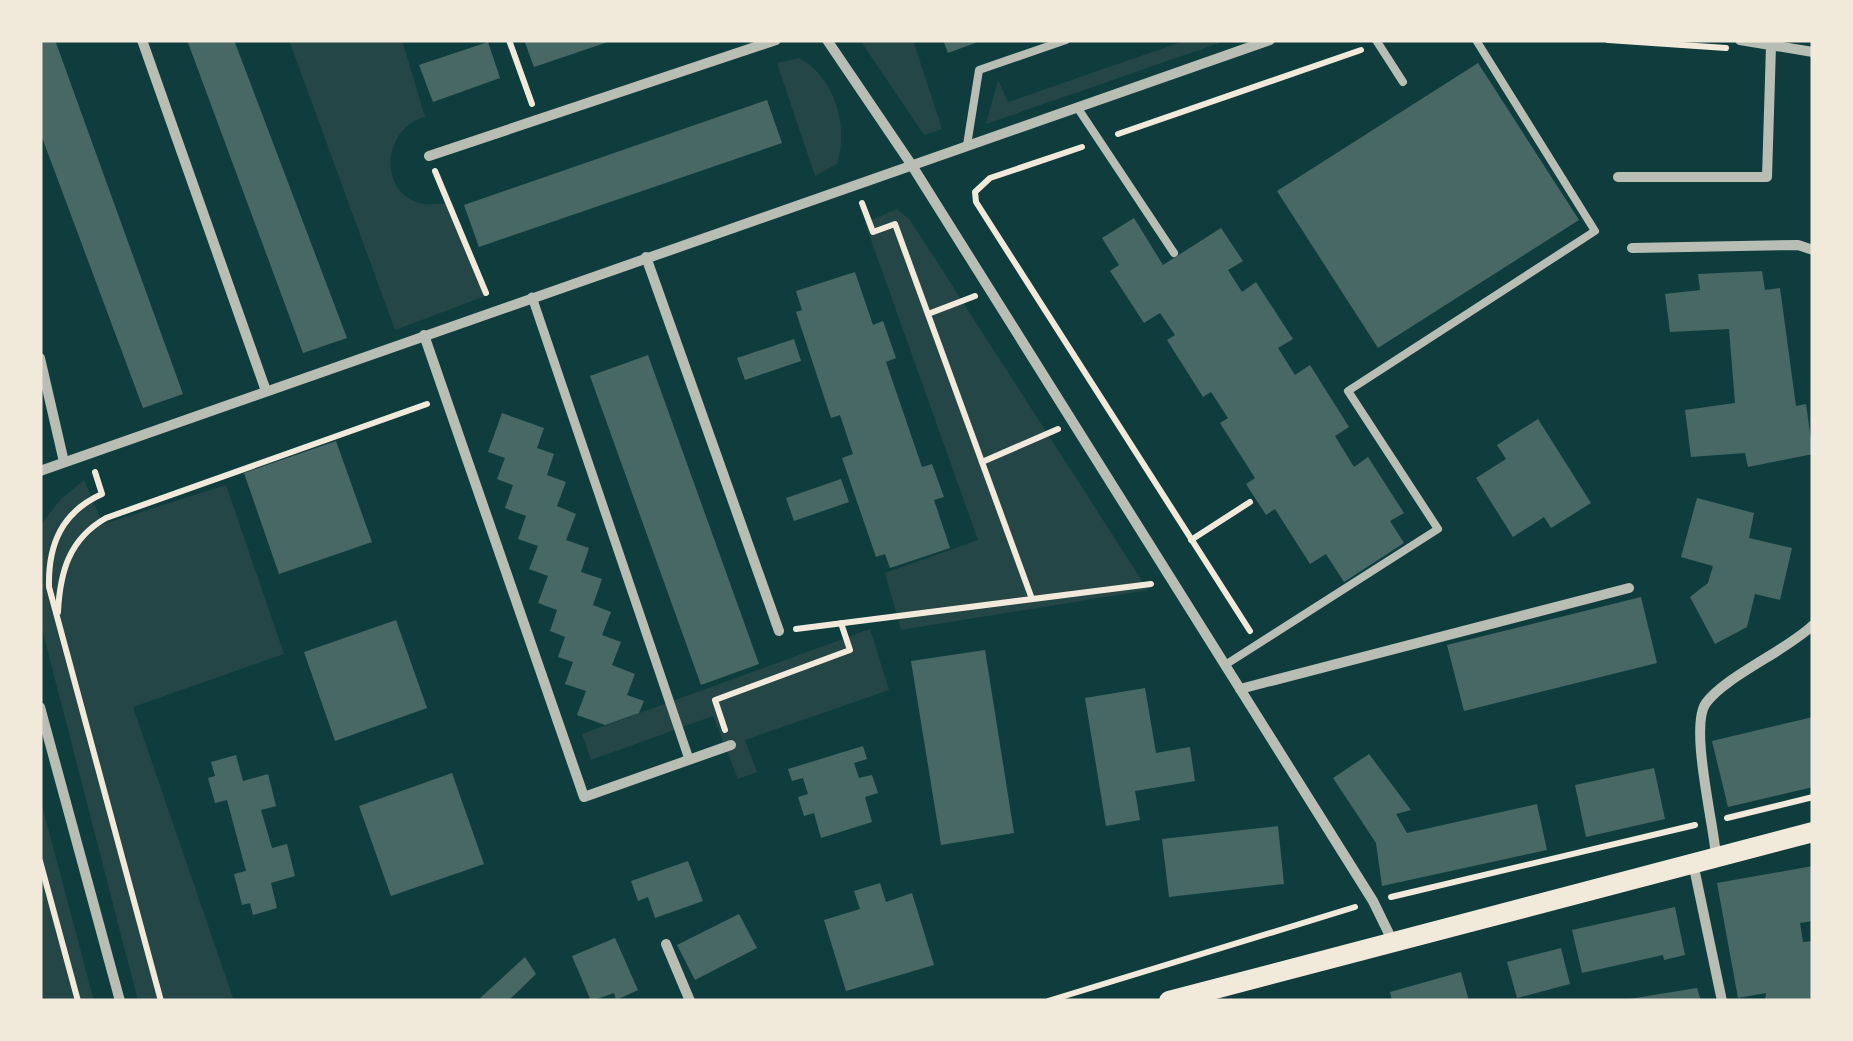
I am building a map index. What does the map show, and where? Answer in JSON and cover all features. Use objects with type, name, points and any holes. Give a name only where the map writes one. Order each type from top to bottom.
[{"type":"main road","points":[[1169,1001],[1813,832]]},
{"type":"street","points":[[142,40],[266,392]]},
{"type":"street","points":[[428,156],[776,40]]},
{"type":"street","points":[[827,40],[990,290],[1373,901],[1392,940]]},
{"type":"street","points":[[40,471],[1270,40]]},
{"type":"street","points":[[1740,40],[1813,52]]},
{"type":"street","points":[[1618,177],[1767,177],[1770,46]]},
{"type":"street","points":[[1632,248],[1798,246],[1813,250]]},
{"type":"street","points":[[646,257],[779,631]]},
{"type":"street","points":[[532,297],[689,759]]},
{"type":"street","points":[[424,336],[584,797],[730,745]]},
{"type":"street","points":[[40,358],[64,462]]},
{"type":"street","points":[[1240,689],[1629,588]]},
{"type":"street","points":[[1716,856],[1701,746],[1706,702],[1813,625]]},
{"type":"street","points":[[40,706],[120,1001]]},
{"type":"street","points":[[1693,862],[1722,1001]]},
{"type":"street","points":[[666,944],[690,1001]]},
{"type":"lane","points":[[967,144],[979,70],[1066,40]]},
{"type":"lane","points":[[1225,666],[1438,529],[1348,391],[1595,232],[1476,40]]},
{"type":"lane","points":[[1377,42],[1403,82]]},
{"type":"lane","points":[[1077,106],[1174,253]]},
{"type":"path","points":[[509,40],[537,120]]},
{"type":"path","points":[[1608,40],[1728,48],[1731,40]]},
{"type":"path","points":[[1258,644],[976,202],[976,192],[990,178],[1377,42]]},
{"type":"path","points":[[428,156],[494,310]]},
{"type":"path","points":[[872,232],[895,224],[1032,599]]},
{"type":"path","points":[[928,314],[990,290]]},
{"type":"path","points":[[58,623],[64,565],[82,537],[106,518],[445,397]]},
{"type":"path","points":[[982,462],[1073,423]]},
{"type":"path","points":[[89,453],[102,494],[80,504],[54,541],[48,562],[58,623],[161,1001]]},
{"type":"path","points":[[1191,540],[1250,502]]},
{"type":"path","points":[[779,631],[1172,581]]},
{"type":"path","points":[[730,745],[715,700],[850,650],[842,623]]},
{"type":"path","points":[[1048,1001],[1373,901],[1813,797]]},
{"type":"path","points":[[40,861],[78,1001]]},
{"type":"shaded area","points":[[289,40],[402,40],[425,117],[401,132],[394,145],[391,172],[405,196],[419,203],[452,203],[488,295],[395,330]]},
{"type":"shaded area","points":[[860,40],[913,40],[942,129],[924,135]]},
{"type":"shaded area","points":[[1187,40],[1228,40],[986,124],[998,80],[1008,102]]},
{"type":"shaded area","points":[[799,58],[822,77],[840,119],[837,164],[815,176],[777,63]]},
{"type":"shaded area","points":[[897,209],[910,220],[1148,590],[901,630],[885,573],[978,540],[865,223]]},
{"type":"shaded area","points":[[84,480],[103,524],[226,485],[284,654],[133,707],[234,1001],[138,1001],[40,621],[42,523],[61,499]]},
{"type":"shaded area","points":[[870,629],[889,690],[745,740],[757,772],[738,779],[713,716],[591,760],[582,734]]},
{"type":"shaded area","points":[[40,798],[94,1001],[40,1001]]},
{"type":"building","points":[[40,40],[55,40],[183,394],[143,408],[40,132]]},
{"type":"building","points":[[187,40],[234,40],[347,338],[303,353]]},
{"type":"building","points":[[524,40],[611,40],[611,41],[534,67]]},
{"type":"building","points":[[943,40],[983,40],[948,53]]},
{"type":"building","points":[[488,42],[500,78],[433,102],[419,65]]},
{"type":"building","points":[[1478,63],[1579,220],[1378,348],[1277,191]]},
{"type":"building","points":[[767,100],[782,143],[479,247],[464,205]]},
{"type":"building","points":[[1134,218],[1163,265],[1221,228],[1243,261],[1228,270],[1242,292],[1256,282],[1293,339],[1278,348],[1295,375],[1310,365],[1349,427],[1335,436],[1354,467],[1368,457],[1404,513],[1390,521],[1404,543],[1344,582],[1326,554],[1310,564],[1275,509],[1266,515],[1246,484],[1255,478],[1220,423],[1228,418],[1211,392],[1203,397],[1167,340],[1175,335],[1160,313],[1144,323],[1110,271],[1119,265],[1102,238]]},
{"type":"building","points":[[1762,271],[1765,290],[1780,288],[1796,406],[1806,404],[1813,454],[1748,467],[1745,453],[1691,457],[1685,410],[1735,403],[1729,329],[1670,332],[1665,294],[1700,290],[1698,274]]},
{"type":"building","points":[[855,272],[873,325],[883,321],[896,358],[886,362],[922,467],[932,464],[944,497],[934,500],[950,548],[890,568],[885,554],[876,557],[842,458],[853,454],[840,415],[831,418],[796,312],[802,310],[796,291]]},
{"type":"building","points":[[794,339],[801,361],[745,380],[737,358]]},
{"type":"building","points":[[648,355],[759,664],[701,685],[590,376]]},
{"type":"building","points":[[502,413],[544,428],[537,448],[554,454],[547,475],[566,482],[557,506],[576,514],[566,540],[589,548],[581,572],[602,579],[593,605],[611,612],[602,635],[621,642],[612,665],[635,674],[627,695],[644,701],[639,713],[605,725],[577,715],[586,691],[565,684],[573,662],[558,657],[565,637],[550,631],[557,610],[538,603],[548,576],[529,569],[538,546],[518,539],[526,516],[505,508],[513,485],[497,479],[505,458],[488,452]]},
{"type":"building","points":[[1538,419],[1591,503],[1551,528],[1544,517],[1513,537],[1476,478],[1506,459],[1497,445]]},
{"type":"building","points":[[336,441],[372,542],[279,574],[244,473]]},
{"type":"building","points":[[841,479],[849,502],[794,521],[786,498]]},
{"type":"building","points":[[1697,498],[1754,513],[1749,538],[1792,548],[1780,600],[1755,594],[1747,627],[1715,644],[1690,597],[1708,583],[1713,566],[1681,557]]},
{"type":"building","points":[[1641,597],[1657,663],[1464,711],[1447,645]]},
{"type":"building","points":[[396,620],[427,708],[335,741],[304,652]]},
{"type":"building","points":[[985,650],[1014,833],[941,845],[911,661]]},
{"type":"building","points":[[1145,688],[1156,753],[1190,747],[1195,781],[1135,791],[1140,820],[1106,826],[1085,698]]},
{"type":"building","points":[[1813,717],[1813,787],[1728,807],[1712,741]]},
{"type":"building","points":[[863,746],[867,759],[854,763],[859,778],[872,775],[878,793],[865,797],[872,822],[821,838],[814,813],[804,816],[798,797],[808,794],[803,778],[792,781],[788,769]]},
{"type":"building","points":[[1369,754],[1411,810],[1396,814],[1407,833],[1537,804],[1547,850],[1382,886],[1376,843],[1333,778]]},
{"type":"building","points":[[236,755],[243,781],[268,774],[276,806],[261,810],[272,848],[287,844],[295,876],[271,883],[277,908],[253,915],[250,903],[242,905],[234,874],[246,871],[227,800],[215,803],[208,778],[215,776],[211,762]]},
{"type":"building","points":[[1654,768],[1665,819],[1586,837],[1575,785]]},
{"type":"building","points":[[452,773],[484,864],[391,896],[359,806]]},
{"type":"building","points":[[1278,826],[1284,884],[1169,897],[1162,839]]},
{"type":"building","points":[[688,861],[703,901],[655,918],[648,897],[638,901],[631,881]]},
{"type":"building","points":[[1813,866],[1813,921],[1800,923],[1803,942],[1813,941],[1813,1001],[1765,1001],[1766,993],[1738,998],[1717,883]]},
{"type":"building","points":[[880,883],[886,902],[912,893],[934,965],[846,991],[824,920],[860,909],[854,891]]},
{"type":"building","points":[[1675,907],[1685,955],[1664,960],[1663,955],[1582,973],[1572,930]]},
{"type":"building","points":[[739,914],[757,948],[695,980],[677,945]]},
{"type":"building","points":[[615,938],[638,990],[616,1000],[614,993],[591,1001],[572,956]]},
{"type":"building","points":[[1561,948],[1570,984],[1517,998],[1507,962]]},
{"type":"building","points":[[525,957],[536,974],[508,1001],[477,1001]]},
{"type":"building","points":[[1461,972],[1469,1001],[1392,1001],[1390,992]]},
{"type":"building","points":[[1697,988],[1701,1001],[1629,1001],[1629,999]]}]
